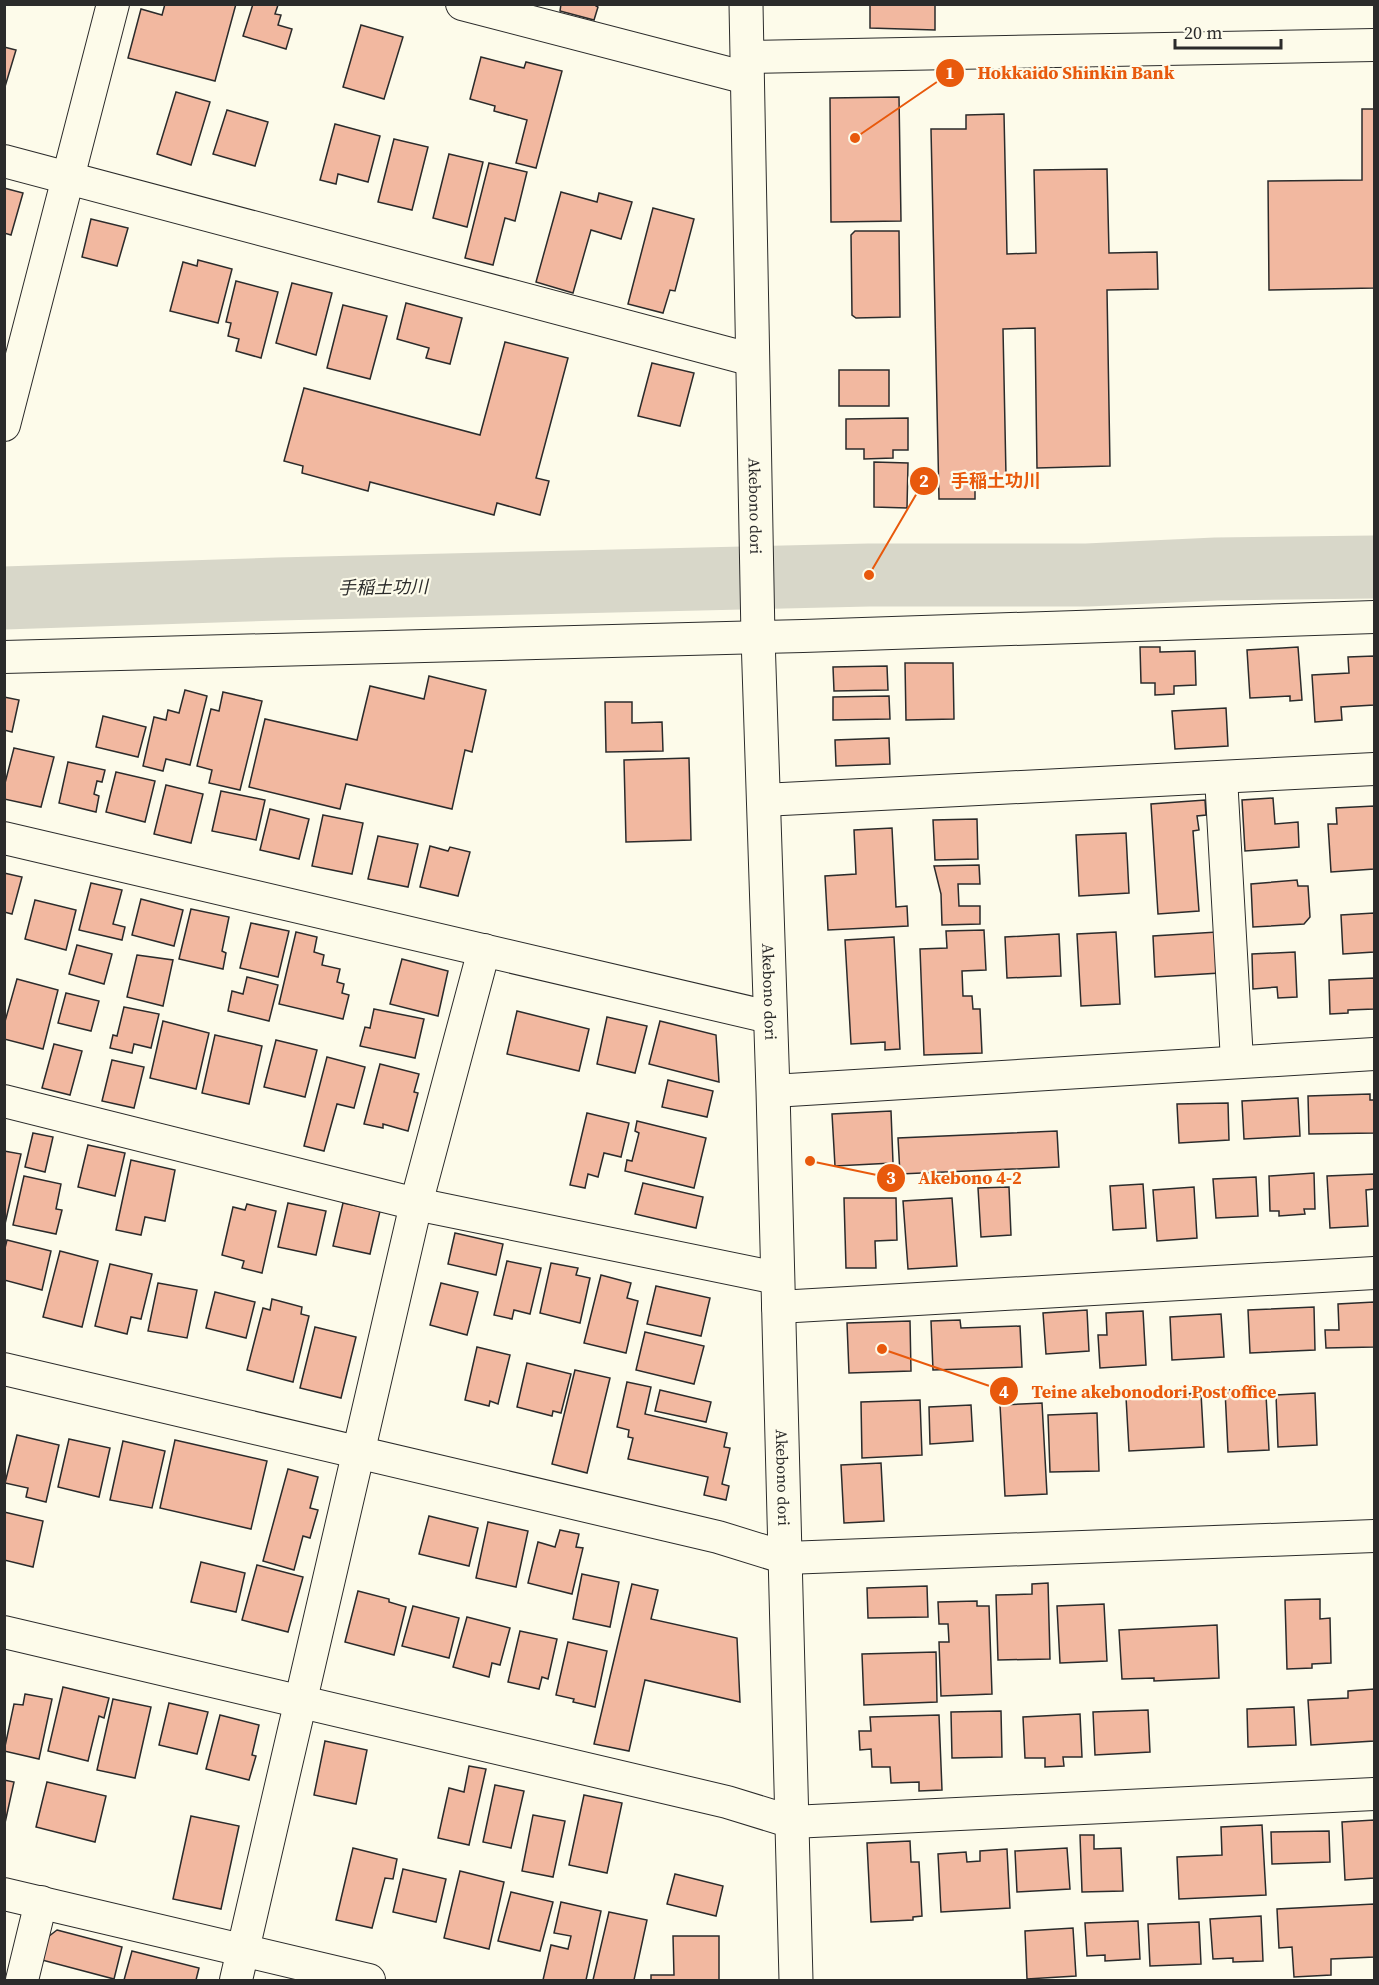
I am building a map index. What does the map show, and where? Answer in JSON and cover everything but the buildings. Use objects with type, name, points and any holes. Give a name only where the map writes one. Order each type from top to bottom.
[{"type":"street","points":[[5,423],[113,4]]},
{"type":"street","points":[[462,4],[747,68],[1374,45]]},
{"type":"street","name":"Akebono dori","points":[[746,4],[758,625],[773,1091],[796,1980]]},
{"type":"street","points":[[4,161],[753,360]]},
{"type":"street","points":[[4,657],[758,625],[1374,617]]},
{"type":"street","points":[[763,800],[1374,769]]},
{"type":"street","points":[[1221,777],[1237,1061]]},
{"type":"street","points":[[4,838],[769,1017]]},
{"type":"street","points":[[236,1980],[416,1204],[484,950]]},
{"type":"street","points":[[773,1091],[1374,1054]]},
{"type":"street","points":[[4,1101],[778,1293],[1374,1273]]},
{"type":"street","points":[[4,1369],[718,1537],[786,1558],[1374,1536]]},
{"type":"street","points":[[4,1632],[727,1802],[792,1822],[1374,1794]]},
{"type":"street","points":[[4,1894],[369,1980]]},
{"type":"street","points":[[22,1980],[41,1902]]},
{"type":"waterway","name":"手稲土功川","points":[[4,598],[869,575],[1087,575],[1216,569],[1374,567]]},
{"type":"place","name":"Hokkaido Shinkin Bank","points":[[855,138]]},
{"type":"place","name":"手稲土功川","points":[[869,575]]},
{"type":"place","name":"Akebono 4-2","points":[[810,1161]]},
{"type":"place","name":"Teine akebonodori Post office","points":[[882,1349]]}]
